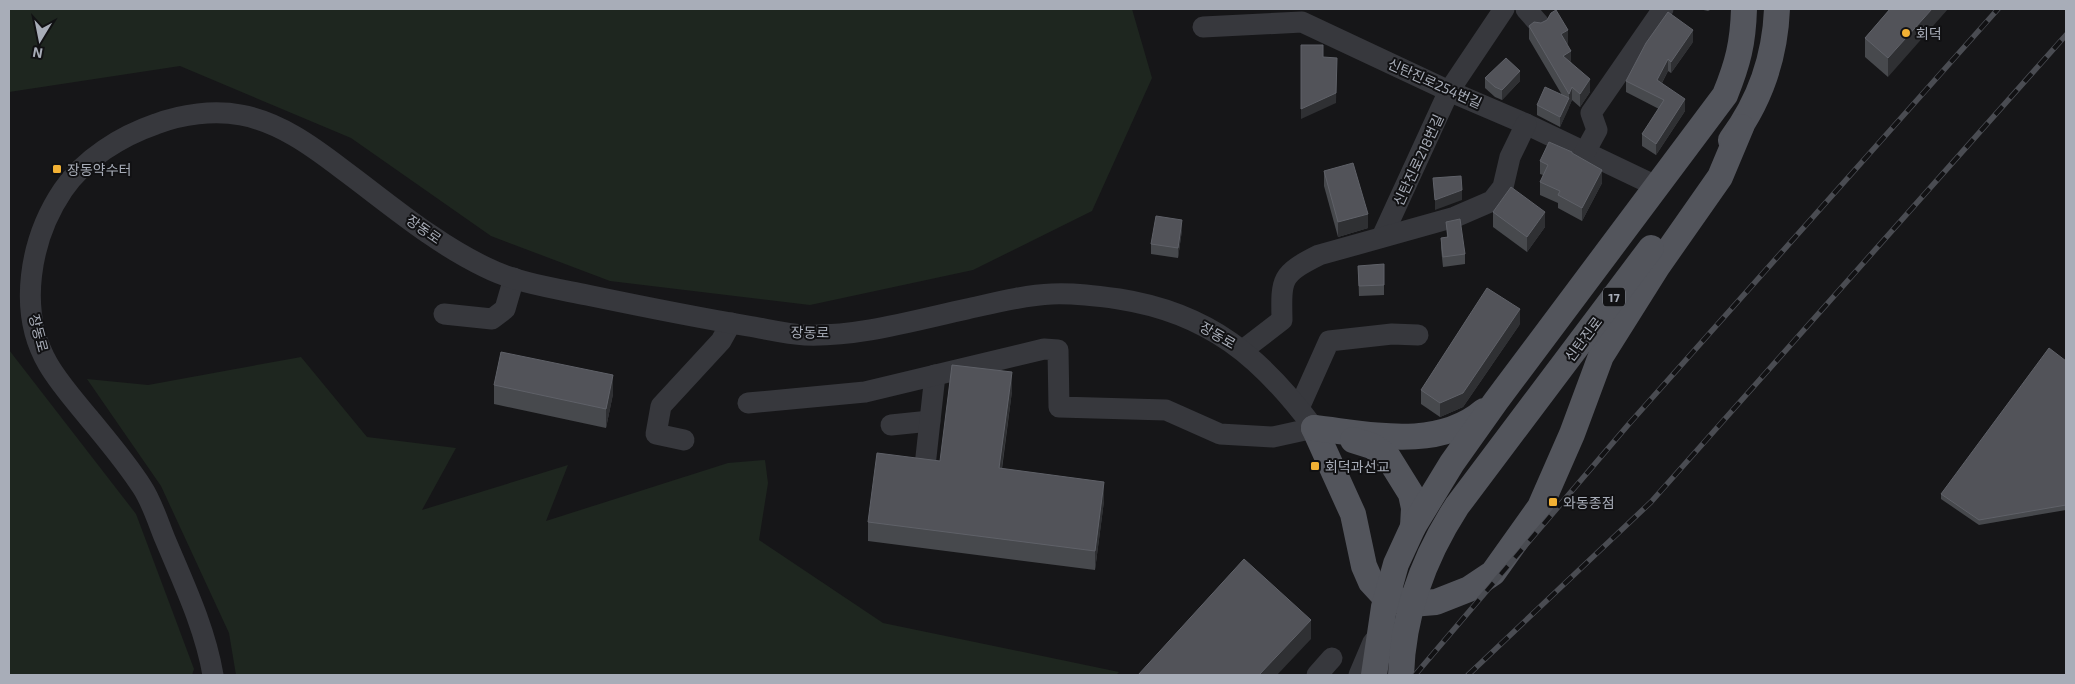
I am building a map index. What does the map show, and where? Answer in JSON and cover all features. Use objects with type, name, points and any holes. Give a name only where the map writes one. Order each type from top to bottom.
[{"type":"main road","name":"17","points":[[1374,675],[1384,607],[1396,564],[1413,527],[1452,463],[1496,401],[1725,95],[1738,61],[1744,9]]},
{"type":"main road","name":"신탄진로","points":[[1401,675],[1402,655],[1408,620],[1422,572],[1439,534],[1457,506],[1741,126],[1763,84],[1772,49],[1777,9]]},
{"type":"main road","points":[[1307,418],[1353,514],[1364,566],[1371,582],[1383,595],[1411,604],[1436,602],[1469,588],[1493,573],[1540,507],[1572,434],[1601,356],[1657,267],[1720,177],[1741,126]]},
{"type":"main road","points":[[1307,418],[1389,436],[1422,437],[1456,428],[1473,420],[1496,401]]},
{"type":"main road","points":[[1307,418],[1372,446],[1388,457],[1411,494],[1414,508],[1413,527]]},
{"type":"street","name":"신탄진로218번길","points":[[1382,237],[1450,91],[1504,9]]},
{"type":"street","points":[[1585,152],[1596,130],[1591,113],[1662,9]]},
{"type":"street","name":"신탄진로254번길","points":[[1203,27],[1302,22],[1526,124],[1658,187]]},
{"type":"street","name":"장동로","points":[[213,675],[199,618],[145,492],[47,362],[36,333],[31,301],[33,264],[40,235],[65,187],[81,170],[106,149],[137,130],[169,119],[202,114],[237,114],[263,121],[308,143],[430,234],[485,267],[514,278],[604,299],[805,335],[869,330],[1049,294],[1086,294],[1131,301],[1179,314],[1222,335],[1243,350],[1269,374],[1307,418]]},
{"type":"street","points":[[1243,350],[1282,320],[1281,292],[1285,277],[1301,264],[1319,254],[1455,217],[1492,201],[1503,187],[1510,157],[1526,124]]},
{"type":"street","points":[[444,314],[492,319],[505,309],[514,278]]},
{"type":"street","points":[[684,440],[656,434],[662,406],[721,342],[731,323]]},
{"type":"street","points":[[748,403],[865,392],[1044,349],[1058,350],[1058,407],[1166,410],[1220,434],[1273,437],[1307,418],[1329,341],[1392,334],[1418,335]]},
{"type":"street","points":[[925,466],[934,375]]},
{"type":"street","points":[[891,425],[930,421]]},
{"type":"street","points":[[1359,675],[1372,645],[1383,595]]},
{"type":"street","points":[[1317,675],[1332,658]]},
{"type":"shaded area","points":[[9,9],[1132,9],[1152,78],[1092,211],[973,270],[810,305],[610,281],[491,236],[351,138],[180,66],[9,92]]},
{"type":"shaded area","points":[[9,350],[136,514],[194,669],[192,675],[9,675]]},
{"type":"shaded area","points":[[301,357],[367,437],[456,448],[422,510],[568,465],[546,521],[728,463],[765,460],[768,483],[759,540],[883,623],[1119,672],[1116,675],[236,675],[229,633],[161,486],[87,379],[148,385]]},
{"type":"building","points":[[1890,9],[1932,9],[1888,58],[1865,38]]},
{"type":"building","points":[[1556,10],[1568,30],[1561,34],[1571,51],[1563,56],[1590,79],[1580,94],[1572,87],[1569,94],[1529,26],[1534,22],[1541,23],[1547,20],[1551,13]]},
{"type":"building","points":[[1668,12],[1693,30],[1671,62],[1668,59],[1657,80],[1685,99],[1656,144],[1642,134],[1664,100],[1626,81],[1646,43]]},
{"type":"building","points":[[1301,45],[1323,45],[1323,57],[1337,58],[1336,93],[1301,109]]},
{"type":"building","points":[[1506,58],[1520,71],[1502,90],[1495,87],[1485,78]]},
{"type":"building","points":[[1545,87],[1569,98],[1560,117],[1537,105]]},
{"type":"building","points":[[1549,142],[1572,152],[1602,170],[1582,208],[1558,195],[1560,191],[1540,182],[1548,165],[1540,161]]},
{"type":"building","points":[[1353,163],[1368,214],[1338,222],[1324,171]]},
{"type":"building","points":[[1461,176],[1462,190],[1435,200],[1433,178]]},
{"type":"building","points":[[1511,187],[1545,212],[1527,237],[1493,212]]},
{"type":"building","points":[[1156,216],[1182,220],[1178,248],[1151,244]]},
{"type":"building","points":[[1460,219],[1465,254],[1443,257],[1441,238],[1448,237],[1446,222]]},
{"type":"building","points":[[1384,264],[1384,285],[1359,286],[1358,266]]},
{"type":"building","points":[[1487,288],[1520,309],[1463,393],[1440,403],[1421,390]]},
{"type":"building","points":[[2049,348],[2066,361],[2066,505],[1979,520],[1941,494]]},
{"type":"building","points":[[501,352],[613,375],[606,409],[494,385]]},
{"type":"building","points":[[952,365],[1012,372],[999,468],[1104,482],[1095,551],[868,522],[877,453],[940,461]]},
{"type":"building","points":[[1244,559],[1311,620],[1259,675],[1138,675]]},
{"type":"railway","points":[[1415,675],[1628,425],[1998,9]]},
{"type":"railway","points":[[1468,675],[1651,502],[2066,35]]},
{"type":"place","name":"회덕","points":[[1906,33]]},
{"type":"place","name":"장동약수터","points":[[57,169]]},
{"type":"place","name":"회덕과선교","points":[[1315,466]]},
{"type":"place","name":"와동종점","points":[[1553,502]]}]
